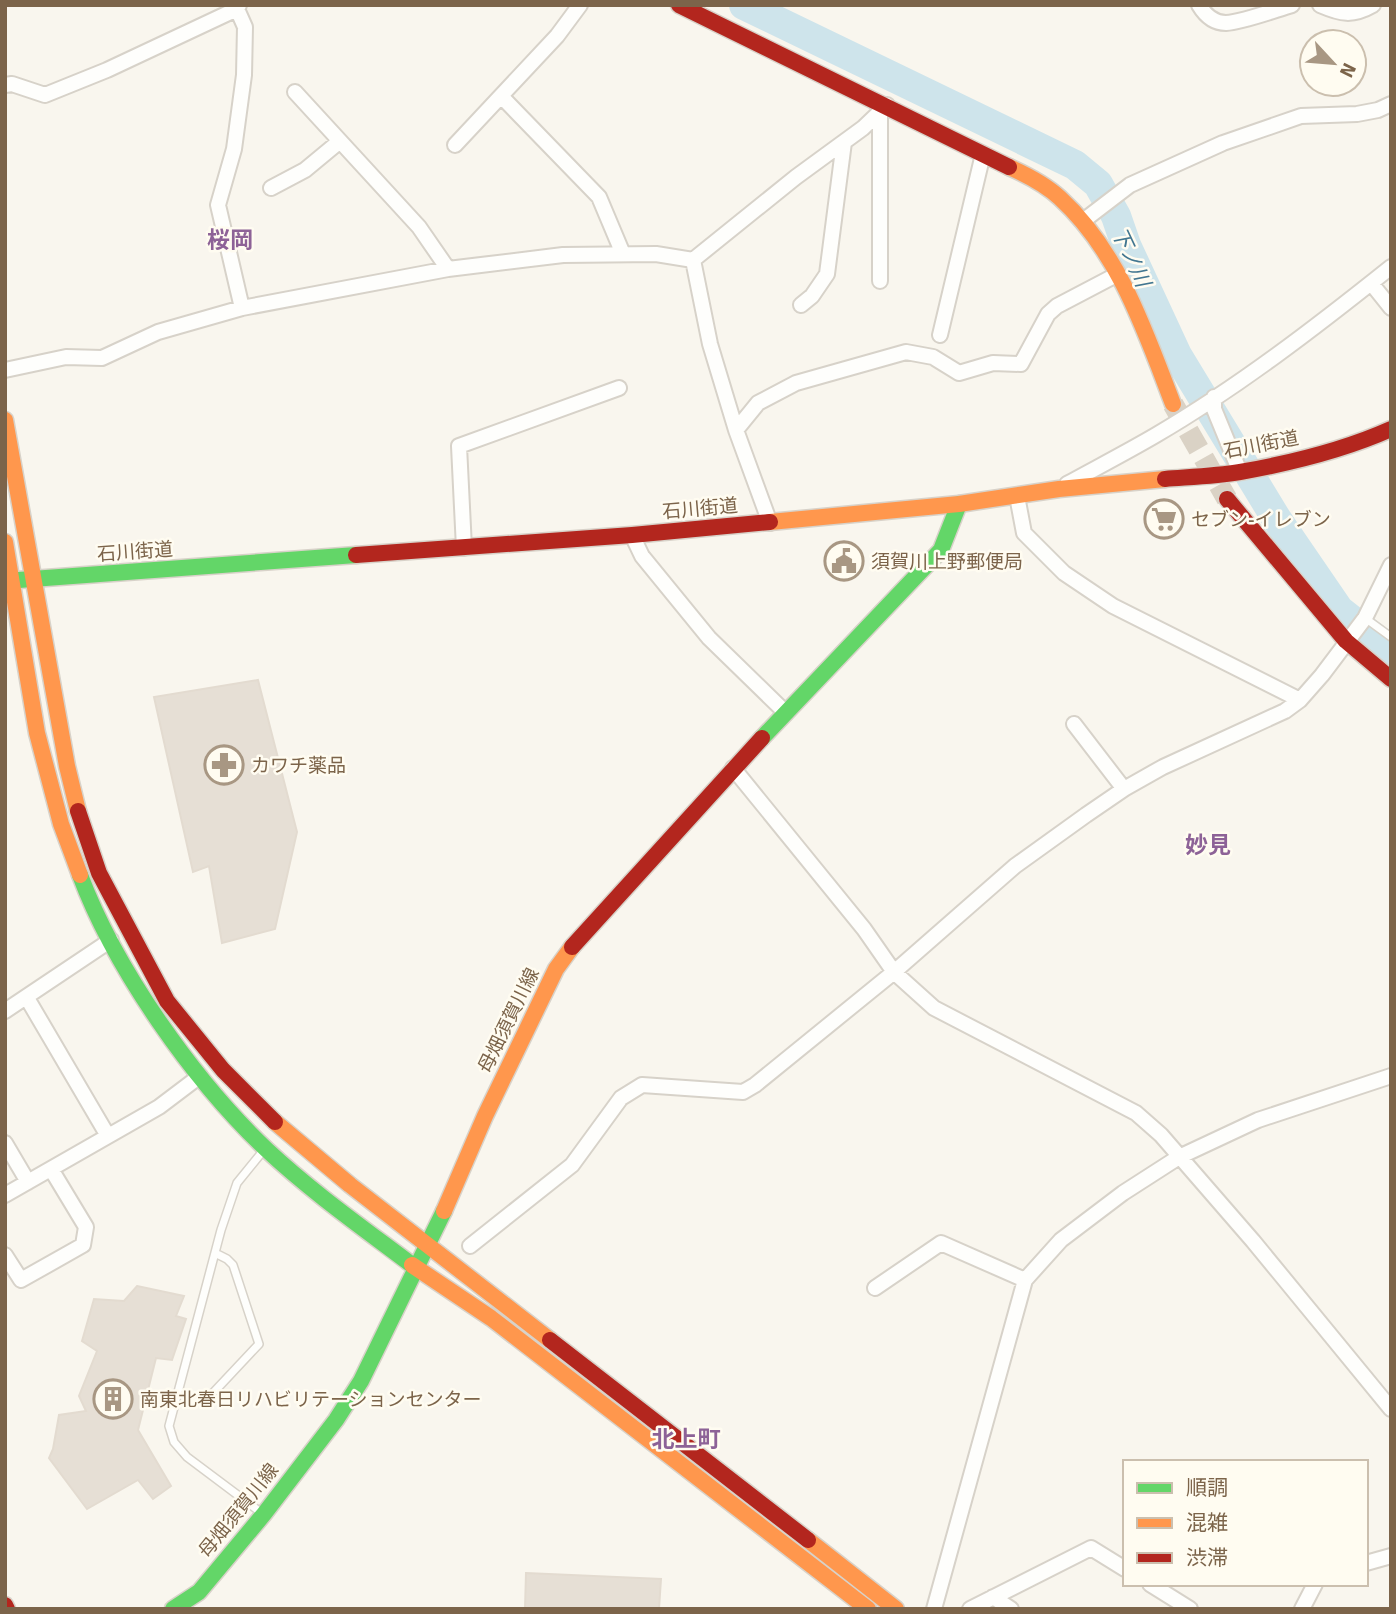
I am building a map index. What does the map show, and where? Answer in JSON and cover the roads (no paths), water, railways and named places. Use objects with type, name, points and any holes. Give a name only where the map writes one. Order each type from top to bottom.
[{"type":"street","points":[[455,145],[557,36],[580,5]]},
{"type":"street","points":[[679,5],[883,109],[1036,180],[1058,196],[1083,221],[1118,274],[1136,308],[1173,404]]},
{"type":"street","points":[[1199,5],[1203,13],[1215,21],[1227,23],[1292,5]]},
{"type":"street","points":[[1320,5],[1341,15],[1373,5]]},
{"type":"street","points":[[5,85],[12,84],[45,95],[107,70],[238,7],[245,27],[244,75],[234,149],[218,205],[242,308]]},
{"type":"street","points":[[295,92],[419,227],[448,269]]},
{"type":"street","points":[[501,96],[599,197],[623,254]]},
{"type":"street","points":[[1083,221],[1130,185],[1223,143],[1301,117],[1357,114],[1391,104]]},
{"type":"street","points":[[5,370],[66,357],[103,358],[158,332],[242,308],[448,269],[563,255],[656,254],[692,260],[883,109]]},
{"type":"street","points":[[880,281],[883,109]]},
{"type":"street","points":[[271,188],[305,170],[340,141]]},
{"type":"street","points":[[801,305],[827,274],[844,142]]},
{"type":"street","points":[[940,335],[983,154]]},
{"type":"street","points":[[692,260],[710,344],[736,430],[770,523]]},
{"type":"street","points":[[1059,489],[1157,434],[1270,359],[1391,267]]},
{"type":"street","points":[[736,430],[758,403],[796,383],[906,352],[933,357],[959,373],[993,363],[1021,364],[1048,314],[1118,274]]},
{"type":"street","points":[[1371,284],[1391,308]]},
{"type":"street","points":[[464,548],[459,446],[619,388]]},
{"type":"street","points":[[1213,397],[1214,409],[1240,472]]},
{"type":"street","points":[[5,420],[67,766],[81,823],[99,873],[167,1001],[232,1079],[278,1125],[350,1185],[491,1318],[868,1609]]},
{"type":"street","name":"石川街道","points":[[8,581],[632,535],[959,504],[1059,489],[1240,472],[1317,454],[1366,440],[1391,429]]},
{"type":"street","points":[[1017,496],[1024,533],[1064,573],[1113,606],[1300,700]]},
{"type":"street","points":[[1227,499],[1346,641],[1391,679]]},
{"type":"street","name":"母畑須賀川線","points":[[173,1609],[199,1592],[264,1514],[336,1420],[361,1381],[424,1255],[485,1116],[556,969],[579,937],[733,768],[941,550],[959,504]]},
{"type":"street","points":[[632,535],[642,556],[709,638],[786,713]]},
{"type":"street","points":[[5,542],[8,581],[37,733],[61,824],[82,880],[111,940],[148,1005],[200,1076],[265,1148],[302,1181],[424,1255],[896,1609]]},
{"type":"street","points":[[470,1246],[572,1165],[621,1098],[642,1085],[743,1092],[755,1085],[894,972],[1015,866],[1124,789],[1163,767],[1285,711],[1300,700],[1365,618],[1387,571]]},
{"type":"street","points":[[1074,724],[1124,789]]},
{"type":"street","points":[[733,768],[864,929],[894,972],[934,1008],[1136,1113],[1161,1135],[1253,1241],[1391,1409]]},
{"type":"street","points":[[5,1011],[111,940]]},
{"type":"street","points":[[27,998],[108,1136]]},
{"type":"street","points":[[5,1195],[159,1107],[200,1076]]},
{"type":"street","points":[[934,1609],[1025,1280],[1061,1240],[1123,1193],[1179,1157],[1258,1120],[1391,1076]]},
{"type":"street","points":[[5,1143],[28,1182]]},
{"type":"street","points":[[5,1255],[21,1280],[83,1245],[86,1227],[51,1169]]},
{"type":"street","points":[[875,1289],[941,1243],[1025,1280]]},
{"type":"street","points":[[970,1609],[1091,1548],[1123,1568]]},
{"type":"street","points":[[1368,1562],[1391,1556]]},
{"type":"street","points":[[1153,1586],[1190,1609]]},
{"type":"street","points":[[1302,1609],[1314,1586]]},
{"type":"street","points":[[199,1592],[199,1609]]},
{"type":"street","points":[[993,1597],[1011,1609]]},
{"type":"lane","points":[[1365,618],[1391,637]]},
{"type":"lane","points":[[264,1514],[187,1457],[174,1442],[169,1426],[215,1253],[237,1183],[265,1148]]},
{"type":"lane","points":[[212,1394],[259,1345],[233,1265],[215,1253]]},
{"type":"waterway","name":"下ノ川","points":[[744,5],[1075,165],[1098,184],[1116,216],[1126,245],[1177,355],[1276,518],[1339,610],[1391,651]]},
{"type":"tunnel","points":[[1173,404],[1227,499]]},
{"type":"place","name":"セブン-イレブン","points":[[1164,519]]},
{"type":"place","name":"須賀川上野郵便局","points":[[844,561]]},
{"type":"place","name":"カワチ薬品","points":[[224,765]]},
{"type":"place","name":"南東北春日リハビリテーションセンター","points":[[113,1399]]},
{"type":"district","name":"桜岡","points":[[230,240]]},
{"type":"district","name":"妙見","points":[[1208,845]]},
{"type":"district","name":"北上町","points":[[686,1439]]}]
